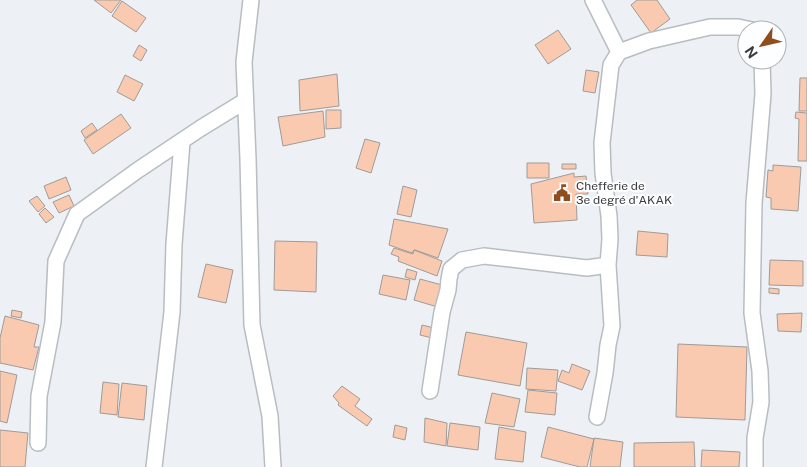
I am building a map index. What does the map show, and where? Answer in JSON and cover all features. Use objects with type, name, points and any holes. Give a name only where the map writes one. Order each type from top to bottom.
[{"type":"street","points":[[251,0],[244,62],[252,325],[270,416],[273,467]]},
{"type":"street","points":[[593,0],[619,52]]},
{"type":"street","points":[[597,417],[606,373],[608,345],[612,326],[608,265],[609,216],[603,173],[602,143],[611,65],[619,52],[649,41],[710,27],[737,27]]},
{"type":"street","points":[[755,467],[755,438],[760,402],[760,371],[752,313],[754,223],[763,94],[762,70]]},
{"type":"street","points":[[38,443],[39,396],[53,322],[56,261],[77,214],[138,170],[245,101]]},
{"type":"street","points":[[154,467],[172,312],[174,244],[182,142]]},
{"type":"street","points":[[430,390],[451,268],[456,264],[471,258],[484,256],[587,268],[608,265]]},
{"type":"building","points":[[94,0],[121,0],[111,13]]},
{"type":"building","points":[[637,0],[657,0],[670,19],[651,33],[631,5]]},
{"type":"building","points":[[122,1],[146,18],[136,32],[112,16]]},
{"type":"building","points":[[558,30],[571,49],[548,64],[535,45]]},
{"type":"building","points":[[139,45],[147,50],[141,61],[133,56]]},
{"type":"building","points":[[586,70],[599,72],[595,93],[583,91]]},
{"type":"building","points":[[337,74],[339,106],[300,111],[299,80]]},
{"type":"building","points":[[125,75],[143,84],[134,101],[117,92]]},
{"type":"building","points":[[800,78],[807,78],[807,111],[799,111]]},
{"type":"building","points":[[326,110],[341,110],[341,128],[326,129]]},
{"type":"building","points":[[323,111],[325,137],[283,146],[278,117]]},
{"type":"building","points":[[796,112],[807,113],[807,161],[798,161],[799,119],[795,118]]},
{"type":"building","points":[[121,114],[131,128],[93,154],[84,140]]},
{"type":"building","points":[[92,123],[97,130],[85,138],[81,131]]},
{"type":"building","points":[[365,139],[380,143],[371,173],[356,168]]},
{"type":"building","points":[[527,163],[549,163],[549,178],[527,178]]},
{"type":"building","points":[[562,164],[576,164],[576,169],[562,169]]},
{"type":"building","points":[[773,165],[801,167],[798,211],[771,209],[771,198],[766,197],[768,170],[773,171]]},
{"type":"building","points":[[574,173],[574,177],[586,176],[588,194],[576,194],[577,220],[534,223],[531,184]]},
{"type":"building","points":[[66,177],[71,190],[49,199],[44,186]]},
{"type":"building","points":[[403,186],[417,190],[411,217],[397,214]]},
{"type":"building","points":[[69,195],[74,206],[59,213],[53,202]]},
{"type":"building","points":[[37,196],[45,206],[38,212],[29,201]]},
{"type":"building","points":[[45,208],[54,217],[46,223],[39,214]]},
{"type":"building","points":[[394,219],[448,229],[438,258],[415,250],[412,253],[389,245]]},
{"type":"building","points":[[638,231],[668,234],[667,257],[636,255]]},
{"type":"building","points":[[275,241],[317,242],[316,292],[274,290]]},
{"type":"building","points":[[394,248],[413,254],[414,250],[442,261],[437,276],[398,261],[399,257],[391,254]]},
{"type":"building","points":[[770,260],[803,261],[803,286],[769,285]]},
{"type":"building","points":[[206,264],[233,270],[226,303],[198,297]]},
{"type":"building","points":[[407,269],[417,272],[415,280],[405,277]]},
{"type":"building","points":[[383,275],[410,280],[406,300],[379,294]]},
{"type":"building","points":[[420,279],[442,285],[441,308],[414,300]]},
{"type":"building","points":[[769,288],[779,289],[779,294],[769,293]]},
{"type":"building","points":[[12,310],[22,312],[21,318],[11,316]]},
{"type":"building","points":[[802,313],[801,332],[778,331],[777,314]]},
{"type":"building","points":[[5,316],[39,325],[34,347],[39,347],[33,370],[0,363],[0,338]]},
{"type":"building","points":[[422,325],[434,328],[432,338],[420,335]]},
{"type":"building","points":[[466,332],[527,343],[520,386],[458,375]]},
{"type":"building","points":[[678,344],[747,347],[745,420],[676,417]]},
{"type":"building","points":[[572,364],[590,371],[582,390],[558,381],[562,370],[569,373]]},
{"type":"building","points":[[527,368],[558,370],[556,391],[526,389]]},
{"type":"building","points":[[0,371],[17,375],[7,423],[0,421]]},
{"type":"building","points":[[103,382],[119,384],[117,415],[100,413]]},
{"type":"building","points":[[122,383],[147,386],[144,420],[118,417]]},
{"type":"building","points":[[342,386],[360,399],[355,406],[372,419],[367,426],[338,405],[339,403],[333,396]]},
{"type":"building","points":[[528,390],[557,393],[555,415],[525,412]]},
{"type":"building","points":[[492,393],[520,399],[514,427],[485,423]]},
{"type":"building","points":[[425,418],[447,423],[446,446],[424,442]]},
{"type":"building","points":[[450,423],[480,427],[478,450],[447,446]]},
{"type":"building","points":[[395,425],[407,428],[405,440],[393,437]]},
{"type":"building","points":[[499,427],[526,432],[523,462],[495,459]]},
{"type":"building","points":[[548,427],[594,439],[587,467],[541,457]]},
{"type":"building","points":[[0,430],[28,433],[25,467],[0,467]]},
{"type":"building","points":[[594,438],[623,442],[620,467],[590,467]]},
{"type":"building","points":[[694,442],[695,467],[634,467],[634,443]]},
{"type":"building","points":[[702,450],[740,452],[739,467],[701,467]]},
{"type":"place","name":"Chefferie de 3e degré d'AKAK","points":[[562,193]]}]
